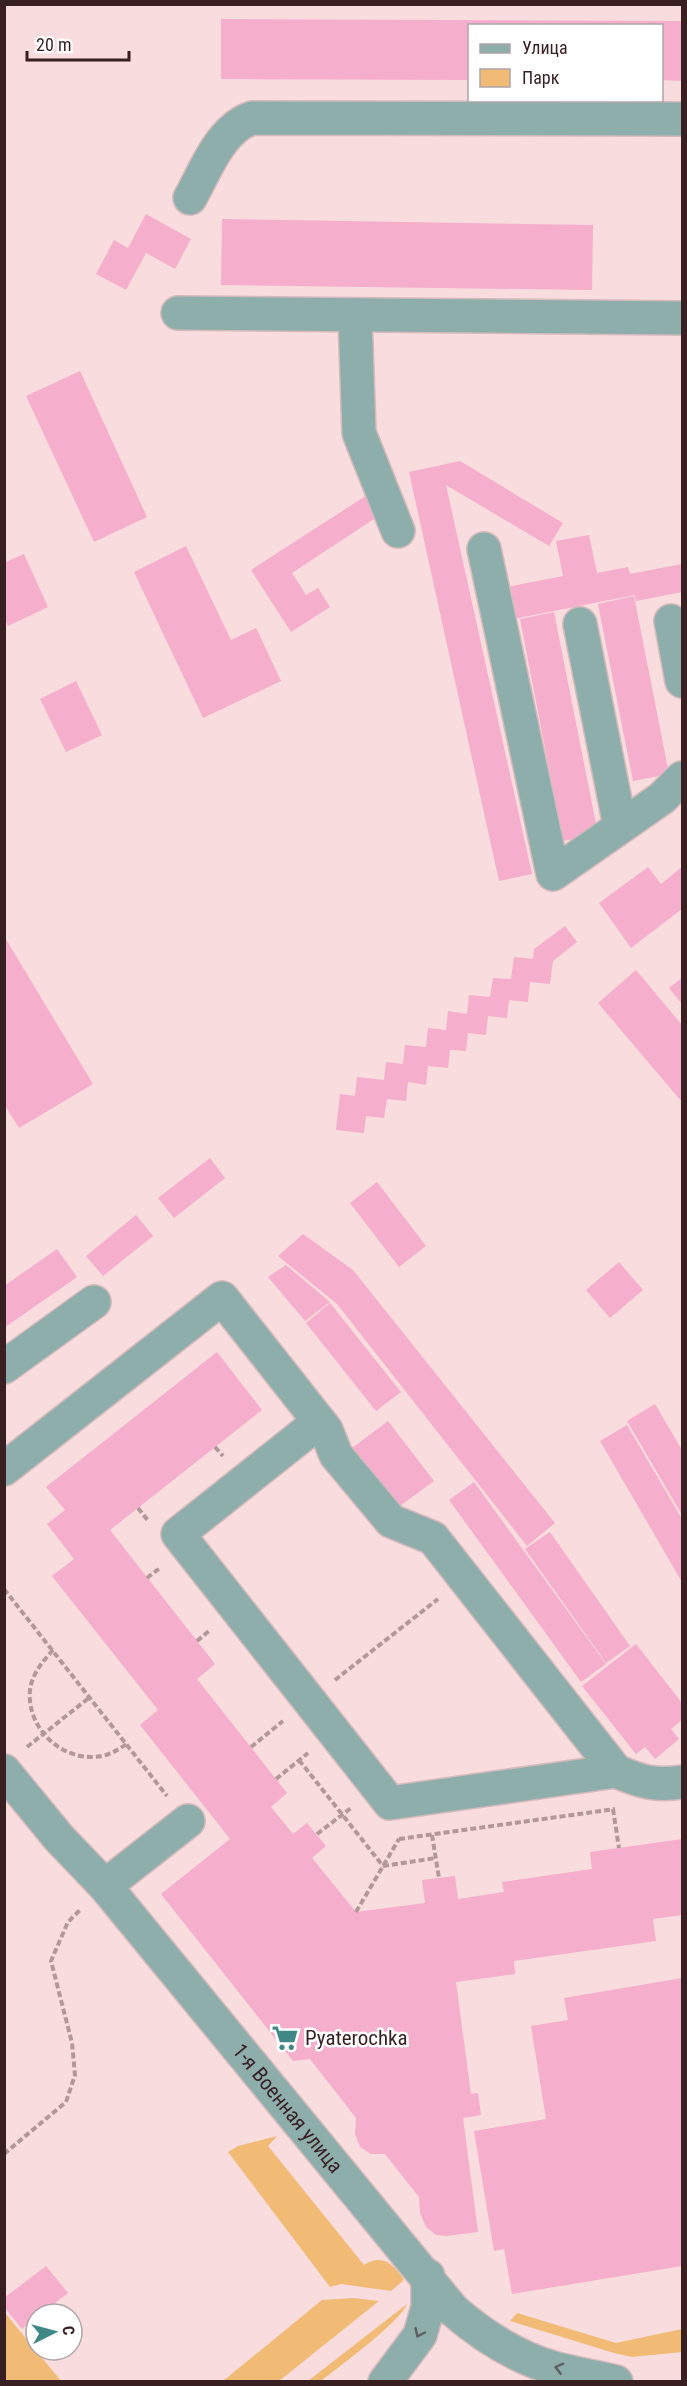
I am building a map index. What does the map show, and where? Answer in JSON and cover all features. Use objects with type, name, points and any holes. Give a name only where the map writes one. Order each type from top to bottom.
[{"type":"street","points":[[190,198],[232,128],[252,118],[300,116],[682,119]]},
{"type":"street","points":[[178,313],[682,318]]},
{"type":"street","points":[[355,315],[359,433],[398,531]]},
{"type":"street","points":[[484,549],[553,874],[662,798],[682,778]]},
{"type":"street","points":[[670,621],[682,681]]},
{"type":"street","points":[[580,624],[620,826]]},
{"type":"street","points":[[4,1469],[222,1298],[326,1430],[336,1455],[391,1521],[434,1538],[616,1771],[641,1783],[682,1782]]},
{"type":"street","points":[[4,1367],[94,1302]]},
{"type":"street","points":[[319,1422],[178,1534],[299,1709],[335,1732],[390,1803],[616,1771]]},
{"type":"street","name":"1-я Военная улица","points":[[12,1762],[59,1838],[105,1886],[428,2276],[453,2310],[494,2342],[513,2353],[556,2368],[616,2382]]},
{"type":"street","points":[[105,1886],[188,1821]]},
{"type":"street","points":[[386,2382],[420,2335],[428,2307],[428,2276]]},
{"type":"path","points":[[215,1447],[225,1459]]},
{"type":"path","points":[[138,1508],[147,1520]]},
{"type":"path","points":[[251,1747],[464,1578]]},
{"type":"path","points":[[4,1589],[188,1821]]},
{"type":"path","points":[[53,1650],[38,1667],[30,1689],[32,1713],[43,1734],[60,1749],[82,1756],[106,1755],[127,1744]]},
{"type":"path","points":[[12,1762],[90,1697]]},
{"type":"path","points":[[276,1779],[335,1732]]},
{"type":"path","points":[[299,1760],[383,1866]]},
{"type":"path","points":[[357,1912],[399,1839],[625,1808]]},
{"type":"path","points":[[613,1809],[619,1848]]},
{"type":"path","points":[[317,1834],[342,1814]]},
{"type":"path","points":[[432,1835],[439,1878]]},
{"type":"path","points":[[383,1866],[436,1858]]},
{"type":"path","points":[[4,2154],[66,2102],[75,2075],[72,2043],[51,1962],[68,1922],[105,1886]]},
{"type":"green space","points":[[277,2136],[268,2146],[364,2265],[382,2260],[392,2265],[400,2274],[404,2280],[391,2291],[341,2284],[330,2287],[228,2152],[238,2146]]},
{"type":"green space","points":[[354,2298],[379,2301],[279,2381],[223,2381],[322,2300]]},
{"type":"green space","points":[[407,2304],[381,2333],[321,2381],[308,2381]]},
{"type":"green space","points":[[5,2313],[24,2336],[24,2362],[45,2362],[61,2381],[5,2381]]},
{"type":"green space","points":[[517,2313],[616,2343],[682,2329],[682,2352],[632,2357],[614,2353],[510,2321]]},
{"type":"building","points":[[221,19],[682,21],[682,81],[663,80],[663,24],[468,24],[468,80],[221,79]]},
{"type":"building","points":[[146,214],[191,239],[175,269],[146,253],[126,290],[96,274],[114,240],[128,248]]},
{"type":"building","points":[[222,219],[593,225],[592,290],[221,285]]},
{"type":"building","points":[[80,371],[147,517],[94,542],[26,396]]},
{"type":"building","points":[[460,461],[563,523],[549,546],[446,485],[532,874],[499,881],[409,472]]},
{"type":"building","points":[[367,495],[380,515],[292,573],[306,595],[318,588],[330,607],[291,632],[251,570]]},
{"type":"building","points":[[589,535],[597,573],[628,567],[630,574],[682,564],[682,592],[636,601],[635,595],[513,619],[507,587],[563,576],[556,541]]},
{"type":"building","points":[[186,546],[231,640],[256,628],[281,681],[203,718],[134,572]]},
{"type":"building","points":[[24,554],[48,607],[8,626],[4,618],[4,563]]},
{"type":"building","points":[[634,596],[669,774],[633,781],[598,604]]},
{"type":"building","points":[[554,612],[598,834],[563,841],[520,619]]},
{"type":"building","points":[[76,681],[102,735],[66,752],[40,699]]},
{"type":"building","points":[[648,867],[661,884],[682,867],[682,909],[631,948],[599,903]]},
{"type":"building","points":[[565,926],[577,942],[553,961],[550,984],[530,982],[528,1002],[509,1000],[507,1018],[488,1016],[486,1035],[468,1033],[466,1051],[450,1050],[448,1068],[428,1066],[426,1085],[408,1082],[406,1101],[387,1099],[384,1118],[366,1116],[364,1133],[336,1130],[340,1094],[355,1096],[357,1077],[384,1080],[386,1062],[403,1064],[405,1045],[426,1047],[428,1028],[446,1030],[448,1011],[467,1014],[469,995],[490,997],[493,978],[511,979],[514,957],[533,959],[534,949]]},
{"type":"building","points":[[4,936],[93,1084],[19,1128],[4,1104]]},
{"type":"building","points":[[636,970],[682,1025],[682,1102],[598,1003]]},
{"type":"building","points":[[682,978],[682,1004],[669,988]]},
{"type":"building","points":[[210,1158],[225,1178],[174,1218],[158,1198]]},
{"type":"building","points":[[377,1182],[426,1246],[399,1267],[350,1203]]},
{"type":"building","points":[[136,1215],[153,1236],[103,1276],[86,1256]]},
{"type":"building","points":[[303,1234],[353,1270],[555,1523],[527,1546],[337,1304],[278,1256]]},
{"type":"building","points":[[57,1249],[77,1277],[4,1328],[4,1286]]},
{"type":"building","points":[[619,1262],[643,1290],[610,1318],[586,1290]]},
{"type":"building","points":[[286,1265],[330,1302],[305,1321],[268,1277]]},
{"type":"building","points":[[330,1303],[401,1392],[376,1411],[306,1323]]},
{"type":"building","points":[[217,1352],[262,1410],[110,1530],[215,1664],[197,1679],[287,1793],[271,1807],[293,1834],[307,1823],[326,1846],[312,1858],[356,1912],[425,1903],[422,1880],[455,1876],[458,1899],[504,1892],[502,1882],[592,1869],[590,1852],[682,1839],[682,1915],[653,1919],[656,1941],[514,1961],[515,1974],[456,1982],[471,2094],[478,2093],[481,2115],[463,2118],[478,2232],[446,2236],[436,2235],[426,2227],[420,2213],[419,2197],[385,2154],[371,2154],[360,2147],[355,2134],[356,2118],[310,2059],[293,2061],[161,1894],[230,1839],[140,1725],[158,1710],[52,1576],[74,1559],[47,1524],[65,1510],[46,1487]]},
{"type":"building","points":[[655,1404],[682,1450],[682,1515],[627,1421]]},
{"type":"building","points":[[388,1421],[434,1481],[393,1511],[348,1451]]},
{"type":"building","points":[[627,1425],[682,1519],[682,1582],[600,1441]]},
{"type":"building","points":[[474,1482],[606,1664],[581,1682],[449,1500]]},
{"type":"building","points":[[550,1532],[630,1646],[606,1663],[525,1549]]},
{"type":"building","points":[[636,1644],[682,1703],[682,1720],[671,1729],[679,1739],[655,1759],[645,1747],[636,1754],[582,1686]]},
{"type":"building","points":[[682,1978],[682,2266],[512,2294],[504,2249],[494,2251],[474,2131],[546,2119],[531,2026],[568,2020],[564,1998]]},
{"type":"building","points":[[46,2266],[68,2293],[56,2302],[24,2302],[24,2327],[22,2329],[4,2307],[4,2298]]},
{"type":"place","name":"Pyaterochka","points":[[285,2038]]}]
